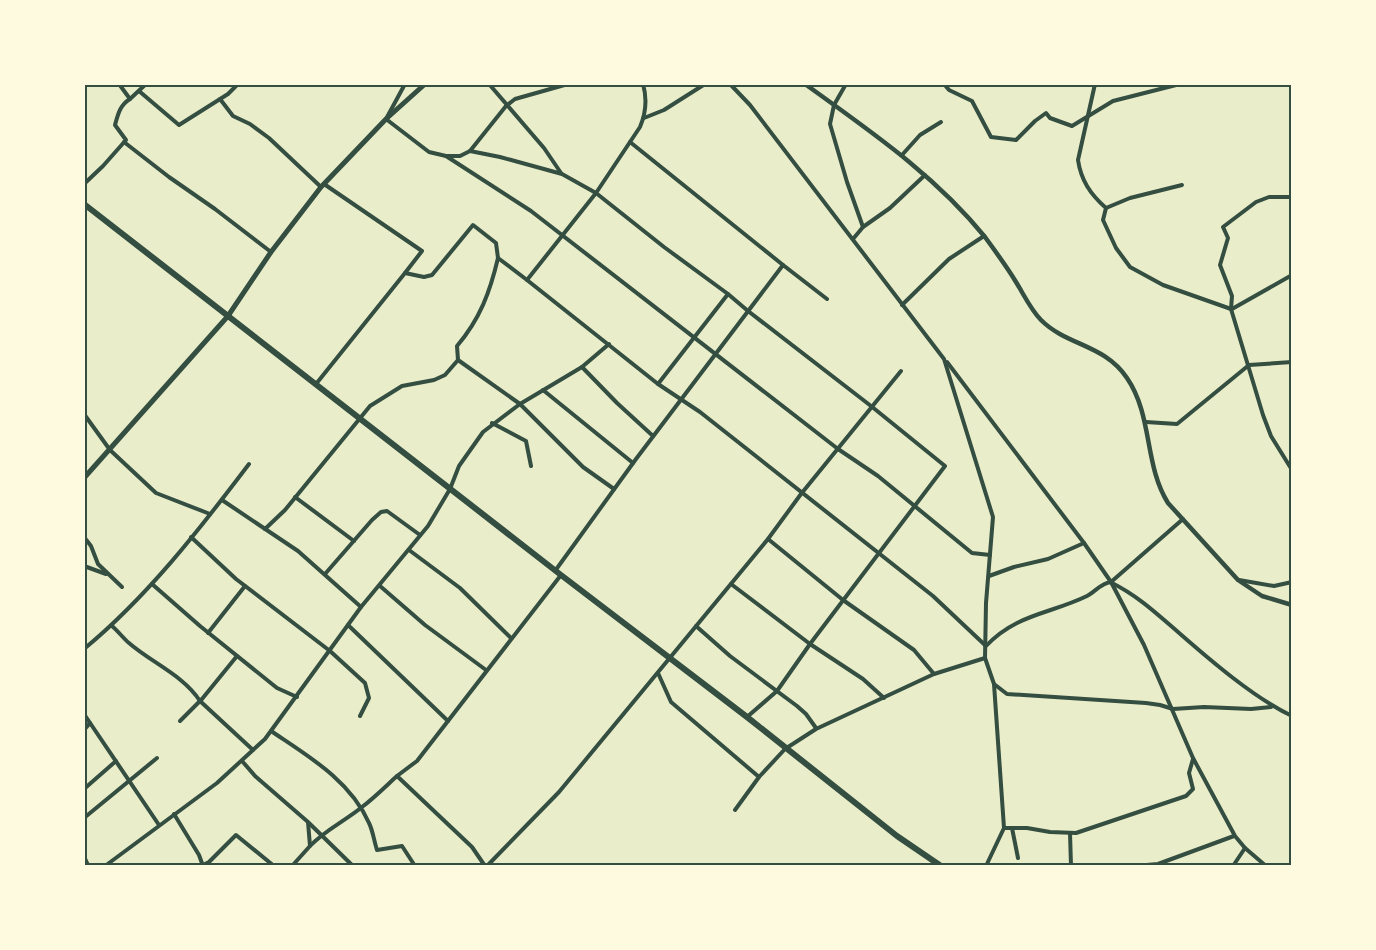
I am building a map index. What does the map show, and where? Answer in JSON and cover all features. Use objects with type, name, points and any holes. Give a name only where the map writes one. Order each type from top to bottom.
[{"type":"main road","points":[[84,478],[228,316],[271,252],[323,185],[386,119],[425,84]]},
{"type":"main road","points":[[84,204],[747,717],[897,836],[941,866]]},
{"type":"street","points":[[119,84],[130,99]]},
{"type":"street","points":[[84,184],[104,166],[126,140],[115,125],[119,110],[124,102],[146,84]]},
{"type":"street","points":[[139,91],[179,125],[220,99],[238,84]]},
{"type":"street","points":[[405,84],[386,119],[429,152],[446,156],[460,156],[470,151],[506,106],[515,99],[568,84]]},
{"type":"street","points":[[489,84],[543,148],[561,174]]},
{"type":"street","points":[[527,280],[596,193],[630,142],[644,118],[646,95],[643,84]]},
{"type":"street","points":[[644,118],[664,110],[705,84]]},
{"type":"street","points":[[730,84],[750,105],[853,239],[1084,543],[1111,582],[1144,645],[1193,758],[1235,836],[1266,866]]},
{"type":"street","points":[[805,84],[902,155],[925,176],[984,236],[1041,320],[1058,333],[1097,350],[1127,377],[1137,396],[1146,422],[1154,474],[1161,491],[1238,580],[1262,596],[1292,605]]},
{"type":"street","points":[[846,84],[834,105],[830,124],[863,227]]},
{"type":"street","points":[[944,84],[950,90],[972,101],[992,137],[1016,140],[1046,113],[1050,118],[1072,126],[1113,101],[1179,84]]},
{"type":"street","points":[[1095,84],[1078,160],[1080,172],[1094,198],[1106,208]]},
{"type":"street","points":[[220,99],[233,116],[250,124],[269,138],[323,185],[422,251],[316,384]]},
{"type":"street","points":[[902,155],[920,135],[940,122]]},
{"type":"street","points":[[124,142],[271,252]]},
{"type":"street","points":[[630,142],[827,299]]},
{"type":"street","points":[[470,151],[561,174],[596,193],[945,466],[777,691],[747,717]]},
{"type":"street","points":[[446,156],[531,211],[838,449],[878,476],[972,553],[990,555]]},
{"type":"street","points":[[853,239],[863,227],[890,208],[925,176]]},
{"type":"street","points":[[1106,208],[1130,198],[1182,185]]},
{"type":"street","points":[[1292,199],[1290,197],[1269,197],[1256,202],[1223,227],[1228,238],[1220,265],[1232,296],[1231,309],[1271,436],[1292,470]]},
{"type":"street","points":[[1106,208],[1103,220],[1116,248],[1130,267],[1163,285],[1231,309],[1292,275]]},
{"type":"street","points":[[265,529],[295,497],[370,406],[402,386],[434,380],[445,375],[458,360],[457,345],[479,316],[492,282],[498,258],[496,243],[473,225],[432,275],[424,277],[405,273]]},
{"type":"street","points":[[902,305],[949,259],[984,236]]},
{"type":"street","points":[[498,258],[933,596],[986,646]]},
{"type":"street","points":[[292,866],[320,835],[361,808],[417,761],[511,638],[633,463],[783,265]]},
{"type":"street","points":[[658,384],[728,294]]},
{"type":"street","points":[[105,866],[217,783],[271,731],[361,607],[428,526],[450,489],[459,466],[483,432],[520,404],[582,368],[609,344]]},
{"type":"street","points":[[944,359],[993,517],[986,603],[985,657],[994,684],[1004,828],[986,866]]},
{"type":"street","points":[[458,360],[520,404],[583,467],[614,489]]},
{"type":"street","points":[[1146,422],[1177,424],[1249,365],[1292,362]]},
{"type":"street","points":[[582,368],[653,436]]},
{"type":"street","points":[[397,776],[471,847],[486,866],[559,792],[768,539],[801,494],[901,371]]},
{"type":"street","points":[[543,390],[633,463]]},
{"type":"street","points":[[84,414],[110,450],[156,493],[210,514]]},
{"type":"street","points":[[492,423],[526,441],[531,466]]},
{"type":"street","points":[[84,649],[112,626],[152,584],[249,464]]},
{"type":"street","points":[[295,497],[354,541]]},
{"type":"street","points":[[222,500],[298,551],[361,607]]},
{"type":"street","points":[[325,574],[381,512],[387,511],[420,536]]},
{"type":"street","points":[[986,646],[997,634],[1017,621],[1066,605],[1089,595],[1105,583],[1111,582],[1184,519]]},
{"type":"street","points":[[84,537],[91,546],[98,564],[122,587]]},
{"type":"street","points":[[191,537],[245,586],[330,651],[366,683],[369,698],[360,716]]},
{"type":"street","points":[[768,539],[843,600],[914,650],[934,674]]},
{"type":"street","points":[[988,577],[1007,569],[1048,559],[1084,543]]},
{"type":"street","points":[[409,550],[460,588],[511,638]]},
{"type":"street","points":[[84,566],[107,574]]},
{"type":"street","points":[[1238,580],[1274,586],[1292,582]]},
{"type":"street","points":[[1111,582],[1134,594],[1271,707],[1292,716]]},
{"type":"street","points":[[152,584],[208,633],[277,688],[297,697]]},
{"type":"street","points":[[731,584],[810,644],[863,679],[884,698]]},
{"type":"street","points":[[208,633],[245,586]]},
{"type":"street","points":[[380,586],[425,625],[486,670]]},
{"type":"street","points":[[348,625],[448,721]]},
{"type":"street","points":[[112,626],[130,644],[154,659],[193,692],[253,750]]},
{"type":"street","points":[[696,626],[730,656],[806,714],[816,729]]},
{"type":"street","points":[[180,721],[200,701],[237,656]]},
{"type":"street","points":[[735,810],[759,777],[785,748],[816,729],[934,674],[985,657]]},
{"type":"street","points":[[658,673],[671,702],[759,777]]},
{"type":"street","points":[[994,684],[1007,694],[1146,703],[1173,710],[1204,707],[1251,709],[1271,707]]},
{"type":"street","points":[[84,714],[159,825]]},
{"type":"street","points":[[84,729],[90,723]]},
{"type":"street","points":[[271,731],[346,787],[370,825],[377,850],[402,846],[415,866]]},
{"type":"street","points":[[84,818],[157,758]]},
{"type":"street","points":[[1004,828],[1070,833],[1088,830],[1186,796],[1193,789],[1189,772],[1193,758]]},
{"type":"street","points":[[84,789],[116,761]]},
{"type":"street","points":[[242,761],[255,776],[308,822],[353,866]]},
{"type":"street","points":[[174,814],[199,855],[203,866],[236,835],[274,866]]},
{"type":"street","points":[[308,822],[310,846]]},
{"type":"street","points":[[1012,828],[1018,858]]},
{"type":"street","points":[[1070,833],[1071,866]]},
{"type":"street","points":[[1135,866],[1158,864],[1235,836]]},
{"type":"street","points":[[1233,866],[1245,848]]},
{"type":"street","points":[[84,857],[88,866]]}]
